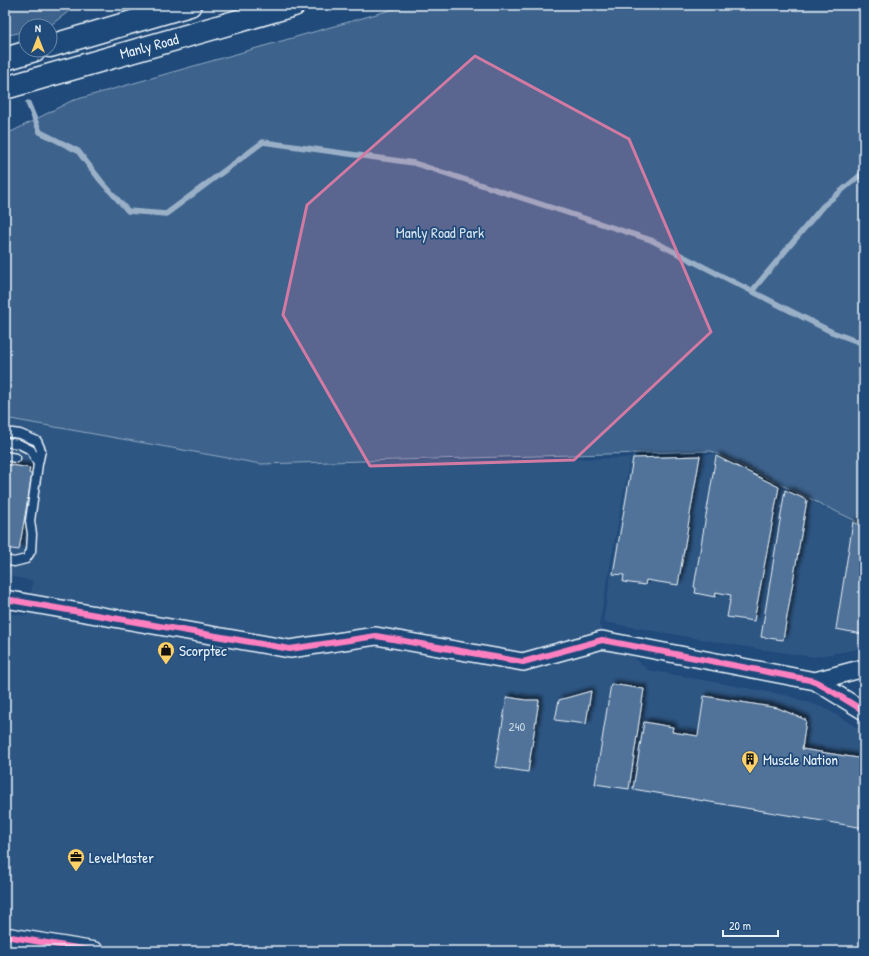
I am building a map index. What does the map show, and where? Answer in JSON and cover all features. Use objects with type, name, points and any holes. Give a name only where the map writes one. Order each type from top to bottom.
[{"type":"main road","name":"Manly Road","points":[[58,44],[190,5]]},
{"type":"main road","name":"Manly Road","points":[[5,88],[294,5]]},
{"type":"main road","points":[[5,59],[18,55]]},
{"type":"street","points":[[5,599],[290,649],[376,636],[523,662],[602,640],[815,681],[864,711]]},
{"type":"street","points":[[815,681],[864,668]]},
{"type":"street","points":[[5,936],[96,951]]},
{"type":"lane","points":[[5,432],[20,434],[37,441],[41,450],[30,521],[32,534],[31,551],[26,559],[14,562],[5,560]]},
{"type":"lane","points":[[5,442],[19,444],[31,450],[38,464]]},
{"type":"lane","points":[[5,456],[16,458]]},
{"type":"highlighted area","points":[[475,56],[629,139],[711,332],[574,460],[370,466],[283,315],[307,205]]},
{"type":"shaded area","points":[[5,418],[261,464],[630,458],[599,626],[648,670],[785,695],[825,708],[864,732],[864,951],[5,951],[5,613],[27,616],[33,581],[5,575]]},
{"type":"shaded area","points":[[713,454],[864,526],[864,648],[814,657],[752,648],[603,622],[631,457]]},
{"type":"green space","points":[[5,5],[77,5],[58,19],[58,18],[18,18],[18,33],[5,36]]},
{"type":"green space","name":"Manly Road Park","points":[[408,5],[864,5],[864,525],[711,451],[261,464],[5,418],[5,133],[13,131],[71,101]]},
{"type":"building","points":[[700,456],[678,585],[646,580],[645,585],[623,582],[624,575],[613,574],[633,458]]},
{"type":"building","points":[[716,456],[779,487],[754,621],[727,617],[731,595],[716,592],[715,597],[695,593],[696,588],[694,587]]},
{"type":"building","points":[[5,464],[30,468],[29,473],[32,475],[19,550],[5,548]]},
{"type":"building","points":[[785,490],[807,500],[783,640],[761,637]]},
{"type":"building","points":[[853,522],[864,527],[864,617],[862,634],[836,629]]},
{"type":"building","points":[[611,684],[644,689],[629,789],[595,784]]},
{"type":"building","points":[[591,691],[586,724],[555,720],[559,700]]},
{"type":"building","name":"Muscle Nation","points":[[704,696],[778,708],[806,720],[802,749],[864,759],[864,828],[633,789],[644,722],[673,727],[672,732],[698,736]]},
{"type":"building","points":[[507,697],[526,700],[539,700],[528,772],[495,767]]},
{"type":"waterway","points":[[5,34],[7,38]]},
{"type":"waterway","points":[[28,103],[40,132],[78,151],[101,181],[128,211],[166,214],[263,142],[414,163],[651,240],[832,332],[864,344]]},
{"type":"waterway","points":[[752,291],[823,206],[864,172]]},
{"type":"cycle path","points":[[5,599],[290,649],[376,636],[523,662],[602,640],[815,681],[864,711]]},
{"type":"cycle path","points":[[5,936],[95,951]]},
{"type":"place","name":"Scorptec","points":[[166,665]]},
{"type":"place","name":"Muscle Nation","points":[[750,774]]},
{"type":"place","name":"LevelMaster","points":[[76,872]]}]
